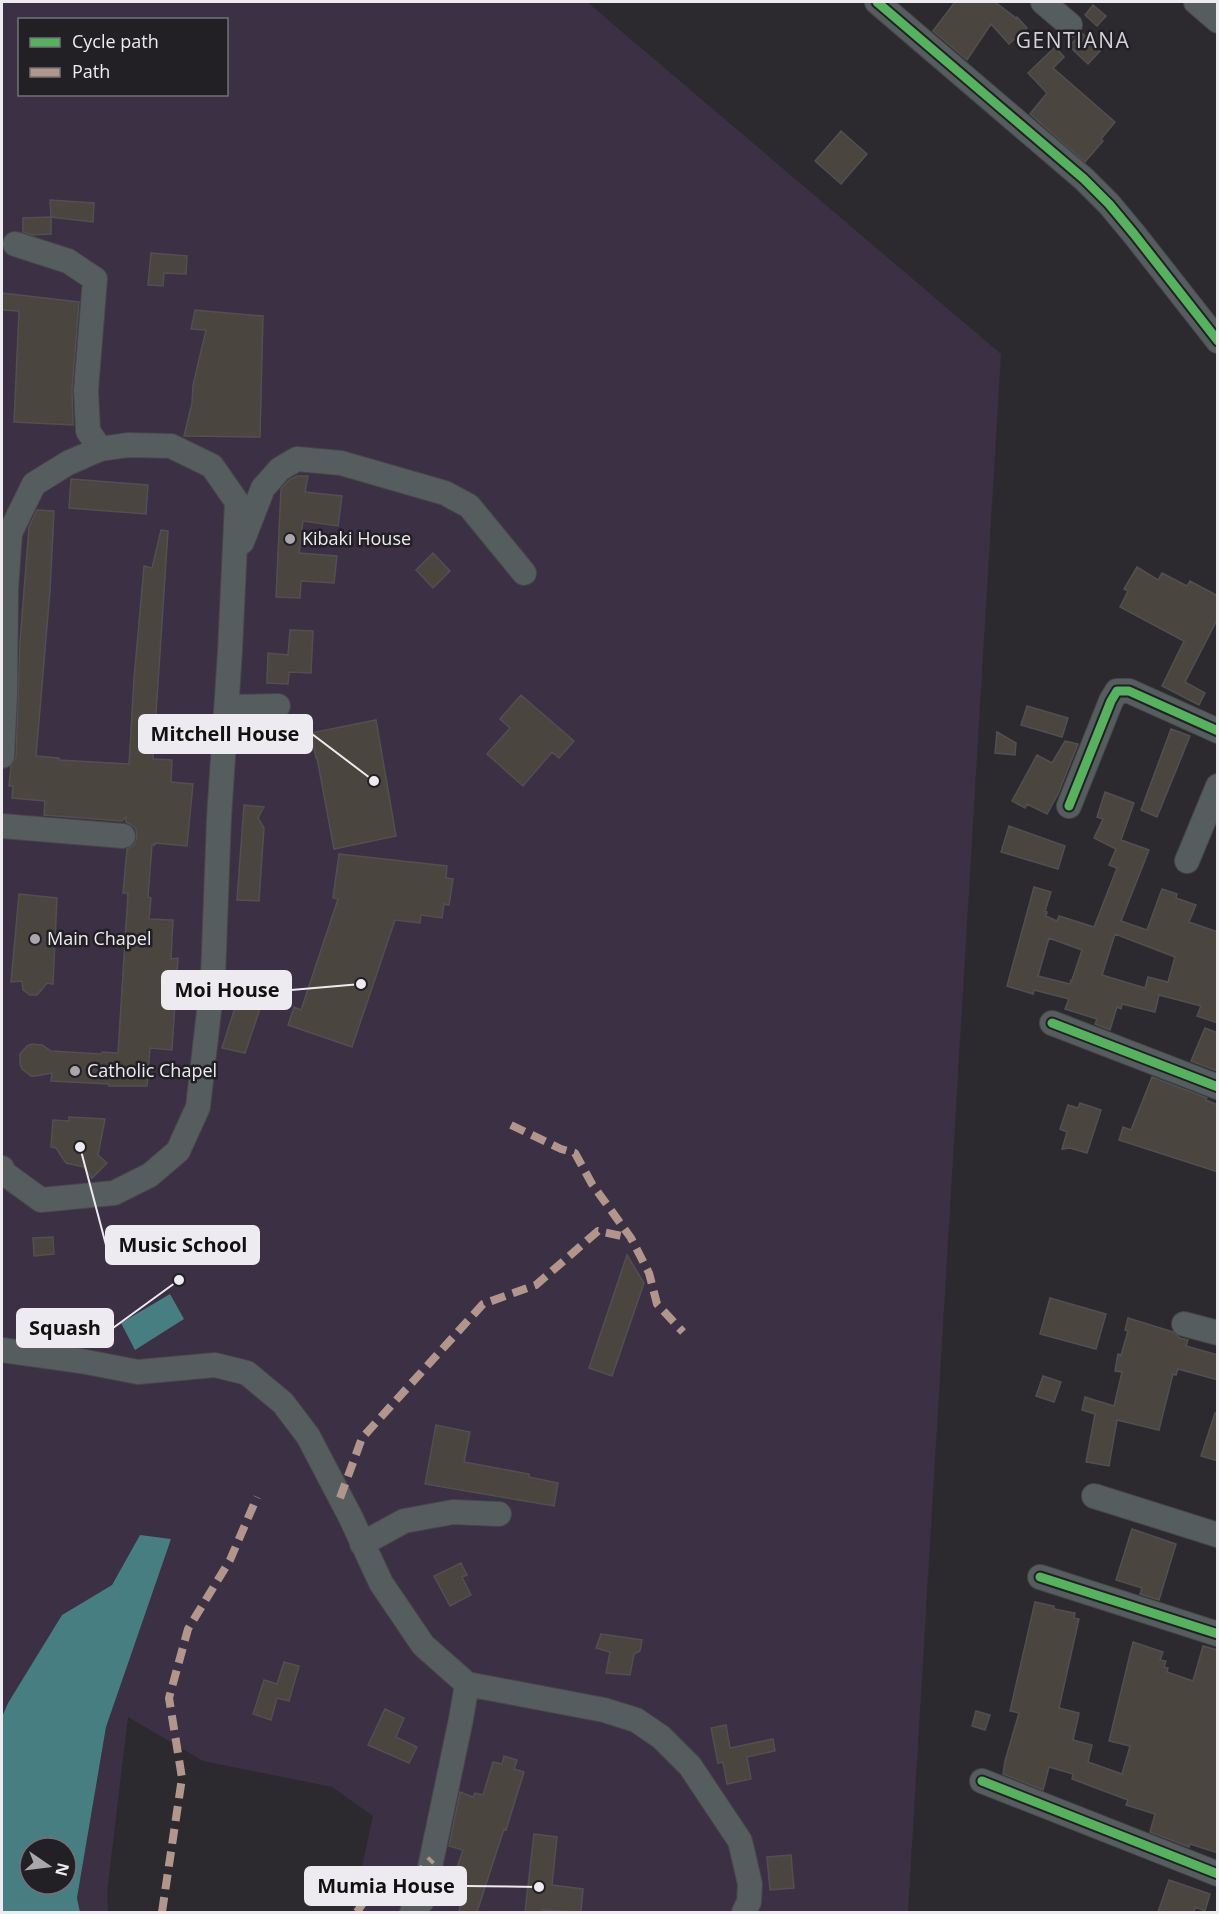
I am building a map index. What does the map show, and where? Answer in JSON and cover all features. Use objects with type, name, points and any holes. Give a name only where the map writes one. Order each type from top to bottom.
[{"type":"street","points":[[877,2],[1084,179],[1109,204],[1218,341]]},
{"type":"street","points":[[1043,2],[1070,25]]},
{"type":"street","points":[[1196,2],[1218,21]]},
{"type":"street","points":[[15,244],[68,261],[95,279],[86,390],[88,431],[100,449]]},
{"type":"street","points":[[2,756],[6,589],[10,533],[34,484],[68,463],[100,449],[128,445],[171,446],[212,465],[237,502],[219,818],[213,976],[198,1107],[178,1151],[150,1175],[114,1193],[41,1200],[4,1173],[2,1168]]},
{"type":"street","points":[[234,563],[263,488],[280,469],[297,459],[340,463],[445,493],[469,506],[524,573]]},
{"type":"street","points":[[1069,806],[1117,691],[1129,691],[1218,731]]},
{"type":"street","points":[[227,707],[278,706]]},
{"type":"street","points":[[1187,861],[1218,786]]},
{"type":"street","points":[[2,826],[123,836]]},
{"type":"street","points":[[1052,1023],[1218,1087]]},
{"type":"street","points":[[1184,1324],[1218,1334]]},
{"type":"street","points":[[2,1350],[81,1360],[138,1372],[215,1365],[247,1373],[283,1403],[308,1436],[381,1583],[423,1645],[467,1684],[604,1710],[636,1720],[661,1737],[690,1766],[740,1841],[750,1884],[748,1902],[744,1912]]},
{"type":"street","points":[[1094,1496],[1218,1535]]},
{"type":"street","points":[[362,1544],[404,1521],[453,1512],[499,1514]]},
{"type":"street","points":[[1040,1577],[1218,1634]]},
{"type":"street","points":[[412,1912],[422,1901],[426,1886],[467,1684]]},
{"type":"street","points":[[982,1781],[1218,1874]]},
{"type":"shaded area","points":[[2,2],[587,2],[1001,354],[908,1912],[352,1912],[373,1816],[332,1787],[203,1761],[128,1717],[107,1893],[108,1912],[80,1912],[77,1898],[106,1727],[170,1539],[140,1536],[112,1585],[62,1615],[8,1703],[2,1717]]},
{"type":"water","points":[[170,1294],[184,1319],[135,1350],[121,1323]]},
{"type":"water","points":[[140,1535],[171,1539],[106,1727],[78,1892],[78,1836],[18,1836],[18,1896],[77,1896],[80,1912],[2,1912],[2,1717],[8,1703],[62,1615],[112,1585]]},
{"type":"building","points":[[955,2],[995,2],[1017,17],[1027,28],[1009,44],[991,24],[967,60],[933,31]]},
{"type":"building","points":[[1093,5],[1106,16],[1097,26],[1085,15]]},
{"type":"building","points":[[1082,33],[1100,51],[1088,64],[1069,46]]},
{"type":"building","points":[[1055,47],[1064,57],[1053,68],[1115,122],[1085,162],[1030,114],[1047,93],[1028,73]]},
{"type":"building","points":[[841,131],[867,154],[841,184],[815,161]]},
{"type":"building","points":[[50,200],[94,203],[93,222],[51,217]]},
{"type":"building","points":[[51,217],[51,234],[32,235],[23,232],[23,218]]},
{"type":"building","points":[[151,253],[187,256],[186,274],[164,273],[163,286],[148,285]]},
{"type":"building","points":[[2,293],[79,302],[72,389],[73,425],[14,422],[19,311],[2,310]]},
{"type":"building","points":[[195,310],[263,316],[260,437],[184,436],[206,330],[191,329]]},
{"type":"building","name":"Kibaki House","points":[[297,476],[308,476],[305,492],[342,496],[338,526],[303,521],[299,553],[337,556],[334,583],[301,581],[300,598],[276,597],[281,489],[289,480]]},
{"type":"building","points":[[71,479],[148,485],[146,514],[69,508]]},
{"type":"building","points":[[37,510],[54,511],[50,591],[36,756],[59,758],[59,760],[129,764],[144,566],[152,568],[161,530],[168,531],[153,759],[172,760],[171,782],[193,784],[187,846],[155,843],[152,845],[148,897],[151,898],[149,919],[173,920],[171,959],[178,958],[172,1050],[150,1048],[147,1086],[109,1086],[109,1084],[51,1081],[52,1073],[31,1076],[22,1069],[20,1064],[20,1054],[32,1044],[42,1045],[51,1051],[118,1053],[128,893],[123,893],[127,849],[134,845],[137,837],[136,829],[126,822],[126,817],[122,821],[44,815],[45,801],[12,798],[13,786],[9,786],[11,766],[16,757],[20,642],[29,527]]},
{"type":"building","points":[[433,553],[450,571],[433,588],[416,570]]},
{"type":"building","points":[[1137,567],[1158,580],[1162,573],[1187,586],[1190,581],[1218,596],[1218,618],[1185,682],[1205,693],[1199,705],[1162,686],[1184,641],[1120,607],[1128,591],[1124,589]]},
{"type":"building","points":[[290,630],[313,631],[311,673],[289,672],[288,684],[267,683],[268,653],[288,655]]},
{"type":"building","points":[[521,695],[574,741],[559,758],[552,752],[523,786],[487,754],[510,728],[500,719]]},
{"type":"building","points":[[1027,706],[1068,718],[1062,737],[1021,725]]},
{"type":"building","points":[[376,720],[396,836],[334,849],[311,733]]},
{"type":"building","points":[[1171,729],[1190,736],[1157,817],[1141,810]]},
{"type":"building","points":[[997,732],[1016,743],[1015,755],[995,753]]},
{"type":"building","points":[[1065,741],[1078,744],[1058,794],[1047,814],[1027,804],[1025,808],[1012,801],[1037,755],[1052,763]]},
{"type":"building","points":[[1105,792],[1134,803],[1121,840],[1149,850],[1121,921],[1147,930],[1162,889],[1177,894],[1176,898],[1196,905],[1189,922],[1218,932],[1218,1023],[1197,1016],[1201,1006],[1159,995],[1155,1012],[1122,1004],[1121,1009],[1117,1007],[1110,1030],[1095,1024],[1097,1019],[1065,1009],[1069,999],[1034,990],[1033,994],[1007,986],[1034,887],[1051,892],[1045,911],[1046,916],[1057,921],[1059,916],[1094,927],[1117,868],[1109,865],[1116,849],[1094,838],[1103,819],[1097,817]],"holes":[[[1115,934],[1175,957],[1168,982],[1148,977],[1145,988],[1102,975]],[[1049,938],[1082,950],[1070,984],[1038,976]]]},
{"type":"building","points":[[244,805],[264,807],[258,818],[264,828],[259,901],[237,900]]},
{"type":"building","points":[[1009,826],[1065,846],[1058,869],[1001,852]]},
{"type":"building","points":[[339,854],[447,866],[446,878],[453,879],[449,905],[444,904],[442,918],[421,915],[420,923],[395,920],[352,1047],[288,1025],[294,1007],[301,1010],[338,899],[333,898]]},
{"type":"building","name":"Main Chapel","points":[[19,894],[57,898],[53,984],[47,983],[37,995],[30,995],[23,990],[22,981],[11,982]]},
{"type":"building","points":[[238,998],[261,1006],[245,1053],[222,1048]]},
{"type":"building","points":[[1205,1028],[1218,1033],[1217,1071],[1191,1061]]},
{"type":"building","points":[[1152,1077],[1207,1098],[1206,1100],[1218,1105],[1218,1172],[1119,1140],[1123,1127],[1131,1130]]},
{"type":"building","points":[[1080,1103],[1101,1110],[1087,1153],[1070,1148],[1062,1149],[1067,1132],[1060,1129],[1068,1105],[1078,1108]]},
{"type":"building","points":[[69,1117],[105,1119],[98,1155],[107,1163],[92,1178],[84,1167],[66,1163],[56,1148],[51,1147],[53,1120],[69,1121]]},
{"type":"building","points":[[53,1237],[54,1254],[34,1256],[33,1238]]},
{"type":"building","points":[[627,1255],[644,1283],[612,1376],[589,1368]]},
{"type":"building","points":[[1050,1298],[1106,1314],[1096,1349],[1040,1334]]},
{"type":"building","points":[[1128,1318],[1173,1332],[1180,1338],[1188,1340],[1186,1346],[1218,1355],[1218,1380],[1178,1369],[1176,1375],[1173,1374],[1159,1430],[1117,1420],[1109,1466],[1086,1462],[1095,1414],[1082,1410],[1085,1397],[1114,1406],[1122,1372],[1115,1371],[1118,1354],[1121,1355],[1128,1331],[1125,1330]]},
{"type":"building","points":[[1043,1376],[1061,1382],[1054,1402],[1036,1396]]},
{"type":"building","points":[[1215,1413],[1218,1413],[1218,1461],[1201,1456]]},
{"type":"building","points":[[436,1425],[470,1432],[464,1462],[529,1474],[529,1477],[558,1483],[554,1506],[425,1484]]},
{"type":"building","points":[[1132,1529],[1176,1544],[1159,1600],[1140,1594],[1142,1588],[1116,1580]]},
{"type":"building","points":[[461,1563],[467,1575],[462,1577],[471,1595],[450,1606],[434,1576]]},
{"type":"building","points":[[1035,1602],[1075,1613],[1074,1618],[1079,1619],[1059,1708],[1079,1713],[1073,1740],[1092,1745],[1088,1762],[1122,1774],[1130,1746],[1109,1741],[1133,1642],[1163,1652],[1160,1660],[1166,1661],[1164,1667],[1168,1668],[1167,1672],[1193,1681],[1203,1646],[1218,1650],[1218,1853],[1190,1844],[1189,1847],[1150,1832],[1155,1814],[1126,1805],[1128,1800],[1072,1779],[1073,1774],[1049,1767],[1043,1790],[1003,1774],[1019,1713],[1010,1711]]},
{"type":"building","points":[[601,1634],[642,1640],[640,1651],[634,1654],[630,1675],[606,1673],[610,1652],[596,1648]]},
{"type":"building","points":[[284,1662],[299,1666],[289,1701],[277,1698],[271,1720],[253,1714],[264,1680],[277,1684]]},
{"type":"building","points":[[385,1709],[404,1718],[396,1737],[417,1747],[409,1763],[368,1745]]},
{"type":"building","points":[[976,1711],[990,1715],[985,1730],[972,1726]]},
{"type":"building","points":[[726,1725],[730,1748],[773,1739],[775,1751],[747,1757],[751,1779],[727,1784],[723,1762],[718,1763],[711,1728]]},
{"type":"building","points":[[504,1756],[517,1760],[514,1769],[524,1772],[477,1912],[459,1912],[462,1892],[450,1888],[463,1850],[449,1846],[460,1792],[473,1797],[475,1793],[483,1795],[493,1762],[502,1764]]},
{"type":"building","points":[[534,1834],[557,1837],[552,1885],[583,1889],[581,1912],[542,1910],[541,1912],[525,1912]]},
{"type":"building","points":[[791,1855],[794,1888],[770,1890],[767,1857]]},
{"type":"building","points":[[1169,1880],[1210,1894],[1205,1911],[1195,1907],[1194,1912],[1158,1912]]},
{"type":"marked path","points":[[511,1125],[561,1149],[575,1153],[592,1184],[631,1238],[649,1273],[657,1304],[683,1332]]},
{"type":"marked path","points":[[340,1498],[362,1438],[483,1304],[536,1285],[598,1231],[631,1238]]},
{"type":"marked path","points":[[162,1912],[182,1778],[169,1698],[188,1629],[230,1560],[257,1497]]},
{"type":"marked path","points":[[357,1912],[367,1897],[407,1885],[432,1859]]},
{"type":"cycle path","points":[[877,2],[1084,179],[1134,234],[1218,341]]},
{"type":"cycle path","points":[[1069,806],[1117,691],[1129,691],[1218,731]]},
{"type":"cycle path","points":[[1052,1023],[1218,1087]]},
{"type":"cycle path","points":[[1040,1577],[1218,1634]]},
{"type":"cycle path","points":[[982,1781],[1218,1874]]},
{"type":"place","name":"Kibaki House","points":[[290,539]]},
{"type":"place","name":"Mitchell House","points":[[374,781]]},
{"type":"place","name":"Main Chapel","points":[[35,939]]},
{"type":"place","name":"Moi House","points":[[361,984]]},
{"type":"place","name":"Catholic Chapel","points":[[75,1071]]},
{"type":"place","name":"Music School","points":[[80,1147]]},
{"type":"place","name":"Squash","points":[[179,1280]]},
{"type":"place","name":"Mumia House","points":[[539,1887]]},
{"type":"district","name":"GENTIANA","points":[[1073,41]]}]
